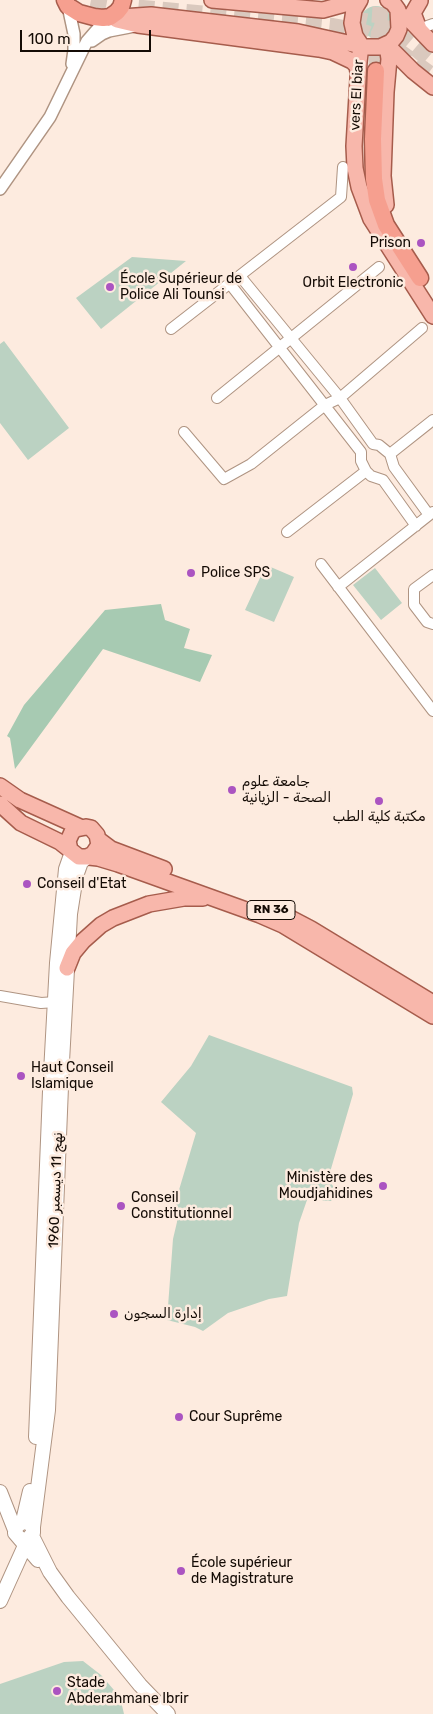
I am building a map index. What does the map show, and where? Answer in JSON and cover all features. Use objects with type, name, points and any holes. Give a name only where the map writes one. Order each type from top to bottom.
[{"type":"highway","points":[[66,2],[79,13],[109,18],[119,10],[123,0]]},
{"type":"highway","points":[[367,71],[363,137],[365,180],[368,197],[374,213],[396,256]]},
{"type":"highway","points":[[367,71],[374,185],[377,200],[386,225],[420,278]]},
{"type":"main road","points":[[212,0],[318,10],[329,10],[355,1],[352,23],[355,36],[361,45]]},
{"type":"main road","points":[[394,3],[421,1]]},
{"type":"main road","points":[[421,1],[413,12],[426,26],[433,44]]},
{"type":"main road","points":[[109,18],[151,15],[298,32],[375,47],[388,45],[400,29],[394,3]]},
{"type":"main road","points":[[394,3],[407,18],[426,26]]},
{"type":"main road","points":[[109,18],[138,25],[319,49],[333,52],[367,71]]},
{"type":"main road","name":"vers El biar","points":[[361,45],[367,71],[354,146],[356,174],[363,200],[371,218],[433,316]]},
{"type":"main road","points":[[388,45],[412,71],[433,87]]},
{"type":"main road","points":[[388,45],[389,59],[383,176],[385,202],[392,224],[433,299]]},
{"type":"main road","points":[[386,92],[396,74],[412,71]]},
{"type":"main road","points":[[2,794],[80,827],[91,828],[99,840],[97,850],[88,857],[79,857],[60,842],[29,828],[2,794]]},
{"type":"main road","points":[[29,828],[45,830],[51,825],[49,817],[37,809]]},
{"type":"main road","points":[[71,851],[68,841],[69,836],[80,827]]},
{"type":"main road","name":"RN 36","points":[[99,840],[120,853],[252,902],[292,919],[433,1003]]},
{"type":"main road","name":"نهج 11 ديسمبر 1960","points":[[0,1581],[24,1533],[37,1428],[44,1231],[56,1002],[64,884],[71,851]]},
{"type":"main road","name":"RN 36","points":[[88,857],[118,864],[260,915],[292,930],[433,1016]]},
{"type":"main road","name":"نهج 11 ديسمبر 1960","points":[[0,1601],[24,1533],[48,1410],[61,1082],[70,914],[74,884],[81,862],[88,857]]},
{"type":"main road","points":[[67,968],[73,953],[83,941],[101,925],[124,912],[167,900],[215,898]]},
{"type":"main road","points":[[1,1495],[24,1533],[68,1597],[140,1685],[168,1714]]},
{"type":"street","points":[[61,96],[74,50],[73,26],[66,2]]},
{"type":"street","points":[[0,190],[50,108],[61,96],[87,42],[109,18]]},
{"type":"street","points":[[72,72],[88,46],[97,37],[109,31],[138,25]]},
{"type":"street","points":[[171,329],[341,196],[343,166]]},
{"type":"street","points":[[217,398],[379,267]]},
{"type":"street","points":[[240,276],[340,398],[373,444]]},
{"type":"street","points":[[230,284],[361,452],[361,461],[366,472],[383,480],[416,526]]},
{"type":"street","points":[[184,432],[224,478],[251,464],[325,405],[340,398],[422,328]]},
{"type":"street","points":[[390,454],[433,420]]},
{"type":"street","points":[[338,586],[431,514],[394,467],[390,454],[379,444],[373,444],[361,452]]},
{"type":"street","points":[[287,532],[366,472]]},
{"type":"street","points":[[321,564],[433,711]]},
{"type":"street","points":[[433,575],[414,589],[414,605],[427,622],[433,624]]},
{"type":"street","points":[[0,996],[41,1003],[56,1002]]},
{"type":"green space","points":[[376,6],[382,7],[387,11],[391,16],[391,28],[387,33],[382,37],[376,38],[370,37],[365,33],[361,28],[360,22],[361,16],[365,11],[370,7]]},
{"type":"green space","points":[[132,257],[186,261],[101,329],[76,298]]},
{"type":"green space","points":[[4,341],[69,428],[28,460],[0,423],[0,344]]},
{"type":"green space","points":[[266,565],[294,577],[274,622],[245,610]]},
{"type":"green space","points":[[375,568],[402,603],[381,620],[353,585]]},
{"type":"green space","points":[[161,604],[165,620],[190,629],[184,648],[212,655],[200,682],[103,649],[15,769],[10,738],[7,736],[24,705],[105,610]]},
{"type":"green space","points":[[209,1035],[352,1087],[353,1094],[328,1179],[338,1193],[331,1201],[323,1201],[316,1193],[307,1200],[299,1223],[287,1296],[269,1299],[228,1313],[203,1331],[167,1320],[173,1239],[177,1222],[176,1200],[196,1133],[161,1102],[191,1066]]},
{"type":"green space","name":"Stade Abderahmane Ibrir","points":[[83,1661],[101,1675],[120,1697],[124,1714],[0,1714],[0,1684],[64,1662]]},
{"type":"tunnel","points":[[91,0],[122,6],[333,26],[364,32],[385,41],[433,76]]},
{"type":"tunnel","points":[[376,71],[381,0]]},
{"type":"tunnel","points":[[351,18],[375,23],[390,30],[403,38],[433,63]]},
{"type":"place","name":"Prison","points":[[421,243]]},
{"type":"place","name":"Orbit Electronic","points":[[353,267]]},
{"type":"place","name":"École Supérieur de Police Ali Tounsi","points":[[110,287]]},
{"type":"place","name":"Police SPS","points":[[191,573]]},
{"type":"place","name":"جامعة علوم الصحة - الزيانية","points":[[232,790]]},
{"type":"place","name":"مكتبة كلية الطب","points":[[379,801]]},
{"type":"place","name":"Conseil d'Etat","points":[[27,884]]},
{"type":"place","name":"Haut Conseil Islamique","points":[[21,1076]]},
{"type":"place","name":"Ministère des Moudjahidines","points":[[383,1186]]},
{"type":"place","name":"Conseil Constitutionnel","points":[[121,1206]]},
{"type":"place","name":"إدارة السجون","points":[[114,1314]]},
{"type":"place","name":"Cour Suprême","points":[[179,1417]]},
{"type":"place","name":"École supérieur de Magistrature","points":[[181,1571]]},
{"type":"place","name":"Stade Abderahmane Ibrir","points":[[57,1691]]}]
